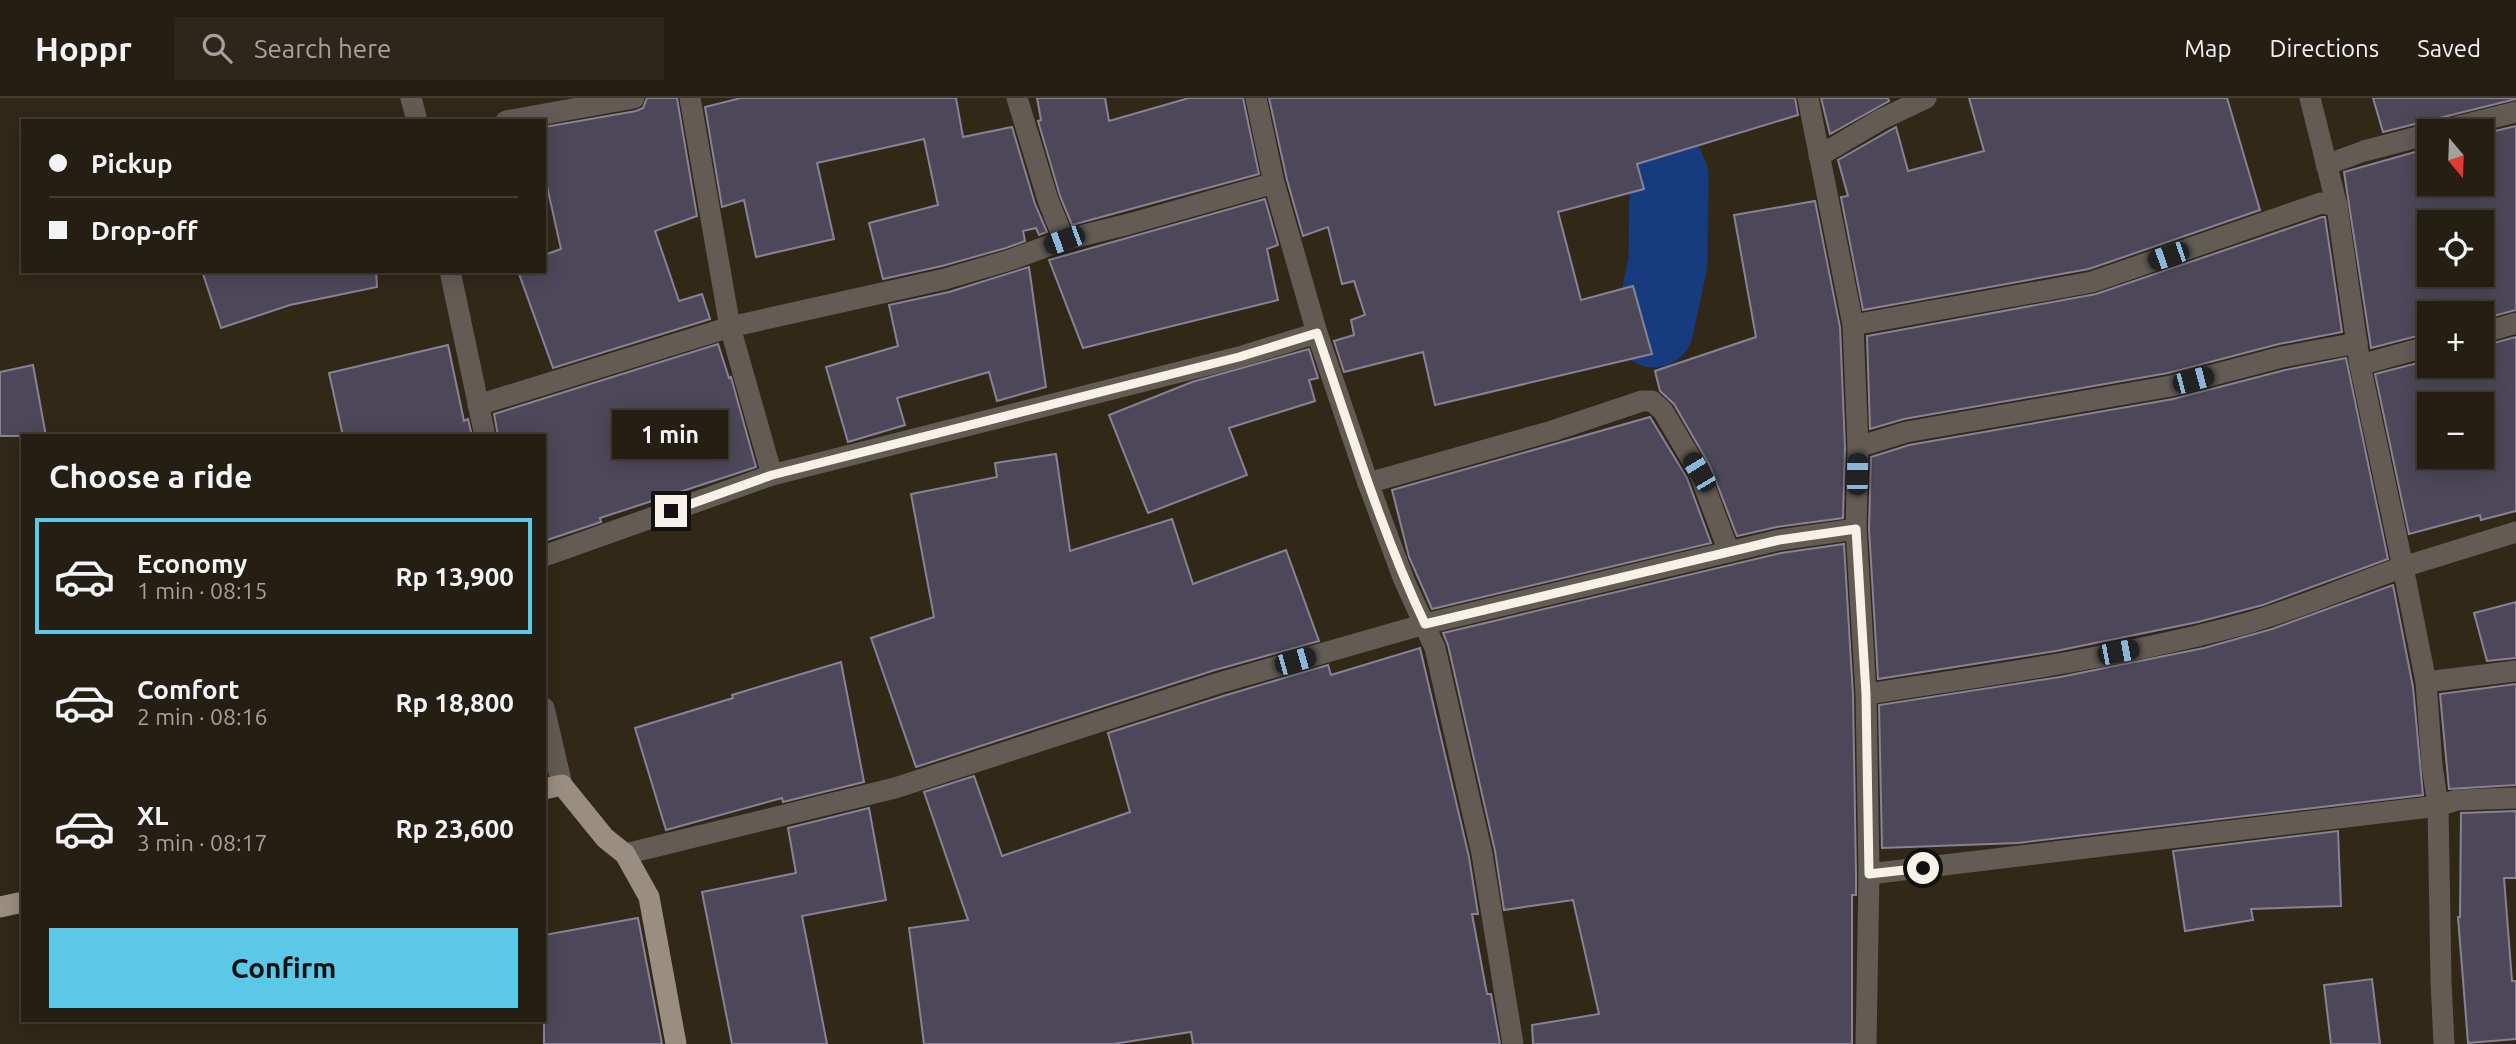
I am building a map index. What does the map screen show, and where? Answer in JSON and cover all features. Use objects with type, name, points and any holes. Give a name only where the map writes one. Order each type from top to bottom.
[{"type":"main road","points":[[553,787],[604,838],[625,854],[649,897],[676,1044]]},
{"type":"main road","points":[[0,907],[21,902]]},
{"type":"street","points":[[411,98],[416,119]]},
{"type":"street","points":[[517,119],[634,98]]},
{"type":"street","points":[[690,98],[730,327],[772,475]]},
{"type":"street","points":[[1017,98],[1048,201],[1064,240]]},
{"type":"street","points":[[1256,98],[1274,183],[1317,333],[1404,580],[1436,648],[1482,855],[1513,1044]]},
{"type":"street","points":[[1808,98],[1853,325],[1858,447],[1856,529],[1866,694],[1869,874],[1866,1044]]},
{"type":"street","points":[[1819,156],[1880,120],[1926,98]]},
{"type":"street","points":[[2310,98],[2337,206],[2360,365],[2426,682],[2438,806],[2444,1044]]},
{"type":"street","points":[[2488,119],[2516,112]]},
{"type":"street","points":[[2326,165],[2364,151],[2417,137]]},
{"type":"street","points":[[478,405],[730,327],[945,279],[1010,260],[1064,240],[1274,183]]},
{"type":"street","points":[[1853,325],[2092,282],[2321,203],[2337,206]]},
{"type":"street","points":[[450,273],[485,434]]},
{"type":"street","points":[[2494,329],[2516,323]]},
{"type":"street","points":[[546,555],[772,475],[1239,357],[1317,333]]},
{"type":"street","points":[[1858,447],[1906,432],[2171,386],[2282,357],[2357,343]]},
{"type":"street","points":[[2360,365],[2417,349]]},
{"type":"street","points":[[1368,482],[1552,431],[1642,401],[1652,401],[1662,411],[1699,472],[1729,552]]},
{"type":"street","points":[[625,854],[895,788],[1219,683],[1425,624],[1779,540],[1856,529]]},
{"type":"street","points":[[1866,694],[2002,674],[2250,622],[2403,567],[2516,532]]},
{"type":"street","points":[[2426,682],[2516,671]]},
{"type":"street","points":[[546,726],[553,787]]},
{"type":"street","points":[[1869,874],[2438,806],[2457,800],[2516,798]]},
{"type":"building","points":[[647,98],[677,98],[697,216],[655,231],[679,301],[702,294],[710,319],[553,368],[519,273],[546,273],[546,254],[561,249],[546,182],[546,127],[643,108]]},
{"type":"building","points":[[741,98],[956,98],[963,137],[1012,127],[1035,204],[1047,232],[1039,235],[1036,228],[1023,231],[1025,241],[1006,248],[883,279],[869,223],[938,205],[924,139],[817,163],[834,239],[756,257],[744,200],[722,207],[705,107]]},
{"type":"building","points":[[1037,98],[1105,98],[1109,121],[1189,98],[1243,98],[1259,174],[1072,225],[1060,196],[1038,121],[1041,120]]},
{"type":"building","points":[[1269,98],[1795,98],[1798,115],[1637,164],[1644,189],[1558,212],[1581,300],[1633,286],[1652,354],[1435,405],[1423,352],[1344,372],[1334,341],[1354,335],[1351,320],[1365,315],[1354,281],[1342,284],[1328,227],[1303,236],[1287,180]]},
{"type":"building","points":[[1821,98],[1888,98],[1889,101],[1830,134]]},
{"type":"building","points":[[1969,98],[2227,98],[2260,210],[2089,269],[1863,310],[1841,197],[1848,196],[1838,160],[1896,127],[1908,171],[1984,151]]},
{"type":"building","points":[[2373,98],[2516,98],[2435,119],[2417,119],[2417,124],[2383,132]]},
{"type":"building","points":[[2516,126],[2516,310],[2494,316],[2494,301],[2417,301],[2417,336],[2371,348],[2344,172],[2417,151],[2417,196],[2494,196],[2494,131]]},
{"type":"building","points":[[1265,199],[1278,245],[1267,249],[1278,300],[1083,348],[1049,260]]},
{"type":"building","points":[[1815,201],[1840,327],[1845,447],[1843,518],[1777,527],[1737,536],[1710,466],[1674,404],[1660,391],[1655,371],[1756,337],[1734,215]]},
{"type":"building","points":[[2325,217],[2342,332],[2279,344],[2168,373],[1904,419],[1870,429],[1867,336],[2096,294]]},
{"type":"building","points":[[1029,267],[1046,387],[997,401],[989,372],[897,398],[905,425],[848,442],[826,367],[898,346],[889,305],[949,292]]},
{"type":"building","points":[[203,273],[376,273],[377,287],[290,305],[221,328]]},
{"type":"building","points":[[2516,337],[2516,511],[2481,520],[2480,515],[2409,534],[2375,374],[2417,363],[2417,378],[2494,378],[2494,343]]},
{"type":"building","points":[[718,344],[729,378],[731,377],[756,467],[600,518],[601,522],[546,540],[546,434],[498,434],[494,414]]},
{"type":"building","points":[[448,345],[464,421],[468,419],[472,434],[343,434],[329,373]]},
{"type":"building","points":[[1309,349],[1318,378],[1309,380],[1315,401],[1229,428],[1247,475],[1148,513],[1109,415],[1192,382]]},
{"type":"building","points":[[2346,358],[2388,559],[2263,605],[2198,622],[2056,651],[1878,679],[1869,529],[1871,457],[1909,445],[2173,399],[2285,370]]},
{"type":"building","points":[[33,365],[46,434],[0,436],[0,372]]},
{"type":"building","points":[[1650,417],[1687,478],[1711,543],[1432,609],[1409,557],[1392,490]]},
{"type":"building","points":[[1056,454],[1070,551],[1172,519],[1193,584],[1286,550],[1319,641],[1215,670],[916,767],[871,638],[934,617],[911,494],[997,477],[995,463]]},
{"type":"building","points":[[1844,544],[1853,695],[1856,874],[1856,895],[1852,895],[1852,1044],[1533,1044],[1532,1025],[1599,1014],[1573,900],[1504,910],[1495,851],[1443,633],[1781,553]]},
{"type":"building","points":[[2393,585],[2413,687],[2423,795],[2018,843],[1882,848],[1879,705],[2060,677],[2204,648],[2272,629]]},
{"type":"building","points":[[2516,602],[2516,658],[2487,661],[2474,613]]},
{"type":"building","points":[[1420,648],[1469,857],[1478,914],[1472,914],[1487,994],[1491,994],[1500,1044],[1193,1044],[1191,1032],[1113,1044],[924,1044],[909,928],[968,920],[924,792],[974,776],[1002,856],[1130,812],[1108,733],[1328,665],[1331,675]]},
{"type":"building","points":[[841,662],[864,782],[783,802],[782,798],[666,830],[635,728]]},
{"type":"building","points":[[2516,684],[2516,785],[2449,789],[2440,694]]},
{"type":"building","points":[[869,808],[886,900],[802,916],[827,1044],[732,1044],[702,892],[796,873],[788,828]]},
{"type":"building","points":[[2516,811],[2516,878],[2504,878],[2512,981],[2516,981],[2516,1039],[2468,1043],[2458,917],[2461,813]]},
{"type":"building","points":[[2338,831],[2341,906],[2251,909],[2253,920],[2185,931],[2173,851]]},
{"type":"building","points":[[638,918],[662,1044],[544,1044],[546,935]]},
{"type":"building","points":[[2372,979],[2380,1044],[2331,1044],[2324,985]]},
{"type":"waterway","points":[[1649,98],[1652,139],[1669,177],[1668,262],[1654,328]]},
{"type":"route","points":[[671,511],[772,475],[1051,406],[1239,357],[1317,333],[1404,580],[1425,624],[1779,540],[1856,529],[1866,694],[1869,874],[1923,868]]}]
